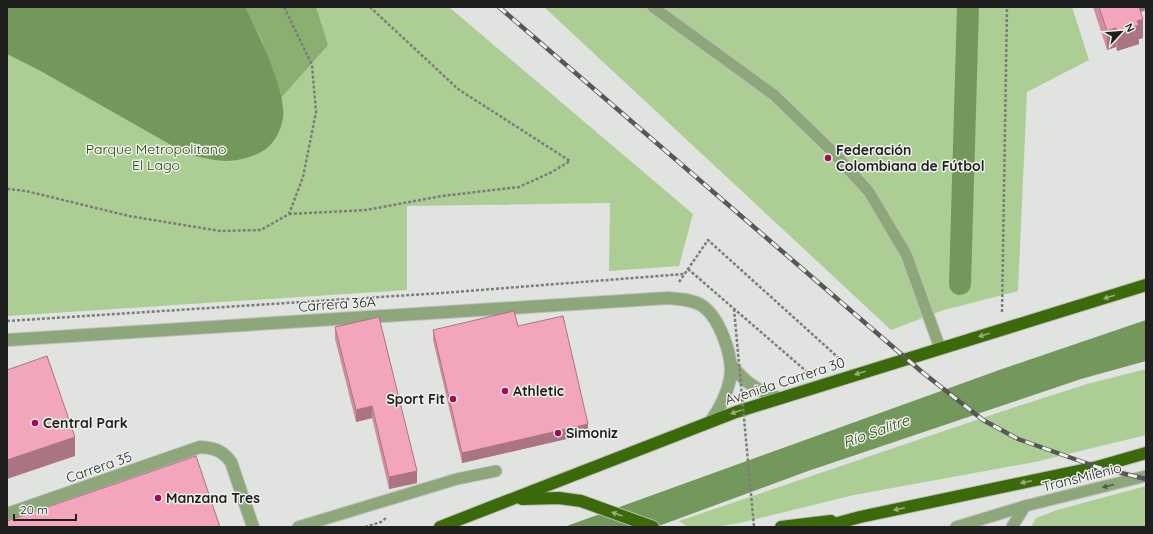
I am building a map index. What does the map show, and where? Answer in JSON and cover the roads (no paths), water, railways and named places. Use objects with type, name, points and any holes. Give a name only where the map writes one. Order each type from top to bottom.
[{"type":"highway","name":"Avenida Carrera 30","points":[[440,527],[711,421],[778,398],[1146,285]]},
{"type":"highway","points":[[823,527],[860,517],[1097,466],[1146,453]]},
{"type":"highway","points":[[507,501],[559,498],[581,502],[653,527]]},
{"type":"highway","points":[[781,527],[860,517]]},
{"type":"street","name":"Carrera 36A","points":[[7,340],[668,298],[685,299],[696,303],[701,305],[711,315],[720,328],[731,365]]},
{"type":"street","points":[[731,365],[744,381],[761,393],[778,398]]},
{"type":"street","points":[[711,421],[725,396],[730,380],[731,365]]},
{"type":"street","name":"Carrera 35","points":[[7,514],[200,447],[215,448],[224,454],[231,462],[253,527]]},
{"type":"lane","points":[[653,7],[774,95],[835,154],[869,192],[906,254],[940,348]]},
{"type":"lane","points":[[298,527],[457,479],[496,472]]},
{"type":"lane","name":"TransMilenio","points":[[956,527],[1025,506],[1146,476]]},
{"type":"lane","points":[[1012,527],[1025,506]]},
{"type":"water","points":[[7,7],[245,7],[270,62],[280,93],[283,107],[283,118],[278,134],[270,146],[261,152],[233,161],[207,159],[187,154],[37,69],[7,54]]},
{"type":"water","name":"Río Salitre","points":[[1146,320],[1146,361],[1081,379],[808,471],[656,527],[564,527],[1002,369]]},
{"type":"waterway","points":[[960,284],[968,7]]},
{"type":"railway","points":[[499,7],[922,372],[983,420],[1018,439],[1097,467],[1146,479]]},
{"type":"place","name":"Federación Colombiana de Fútbol","points":[[828,158]]},
{"type":"place","name":"Athletic","points":[[505,391]]},
{"type":"place","name":"Sport Fit","points":[[453,399]]},
{"type":"place","name":"Central Park","points":[[35,423]]},
{"type":"place","name":"Simoniz","points":[[558,433]]},
{"type":"place","name":"Manzana Tres","points":[[158,498]]},
{"type":"park label","name":"Parque Metropolitano El Lago","points":[[156,158]]}]
